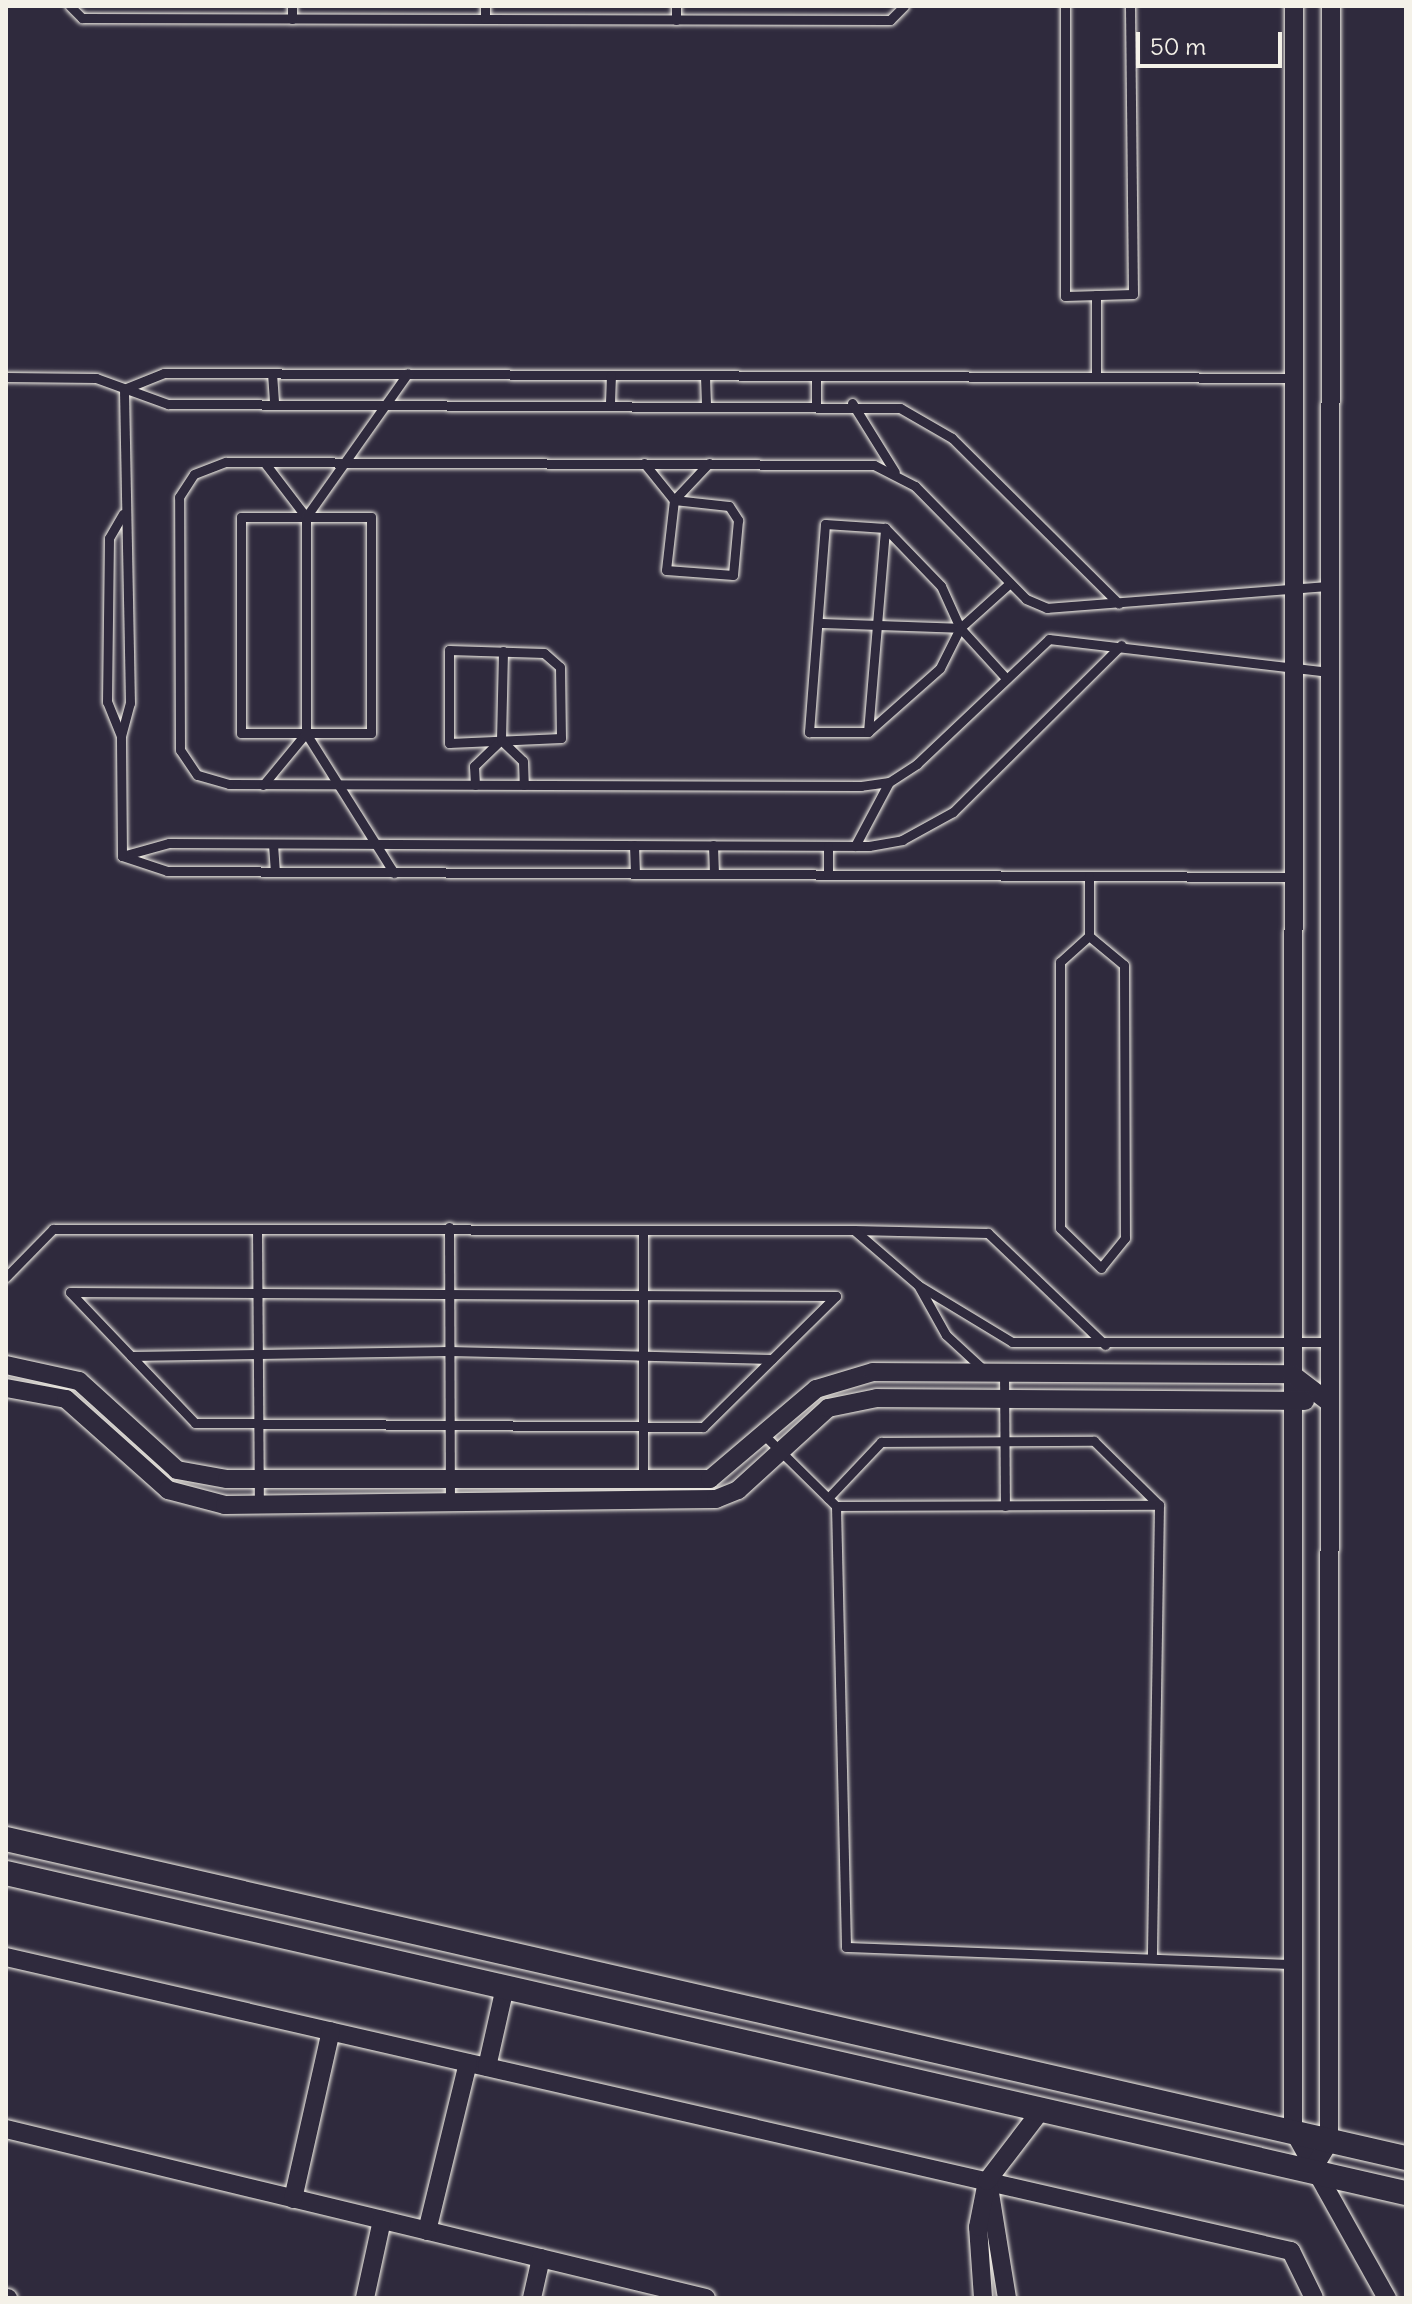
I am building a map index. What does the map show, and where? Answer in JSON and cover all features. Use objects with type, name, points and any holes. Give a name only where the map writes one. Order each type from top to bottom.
[{"type":"street","points":[[1294,6],[1291,877],[1293,2130],[1311,2172],[1387,2298]]},
{"type":"street","points":[[1311,2172],[1329,2142],[1326,1400],[1331,6]]},
{"type":"street","points":[[6,1365],[79,1381],[177,1470],[259,1479],[643,1482],[710,1479],[764,1435],[794,1404],[839,1378],[995,1372],[1292,1374],[1326,1400]]},
{"type":"street","points":[[6,1388],[42,1392],[83,1409],[168,1490],[259,1505],[716,1499],[738,1490],[812,1420],[847,1401],[1004,1396],[1293,1402],[1326,1400]]},
{"type":"street","points":[[6,1839],[1406,2158]]},
{"type":"street","points":[[6,1873],[1039,2113],[1406,2193]]},
{"type":"street","points":[[6,1957],[1291,2251],[1314,2298]]},
{"type":"street","points":[[427,2231],[477,2065],[505,1987]]},
{"type":"street","points":[[293,2199],[331,2031]]},
{"type":"street","points":[[983,2298],[978,2227],[987,2181],[1039,2113]]},
{"type":"street","points":[[6,2129],[696,2297]]},
{"type":"street","points":[[987,2181],[1001,2226],[1007,2298]]},
{"type":"street","points":[[365,2298],[382,2220]]},
{"type":"street","points":[[532,2298],[541,2258]]},
{"type":"lane","points":[[70,6],[82,18],[676,20],[890,20],[904,6]]},
{"type":"lane","points":[[292,6],[292,19]]},
{"type":"lane","points":[[485,6],[485,19]]},
{"type":"lane","points":[[676,6],[676,20]]},
{"type":"lane","points":[[1065,6],[1065,296],[1133,294],[1130,6]]},
{"type":"lane","points":[[1096,295],[1096,377]]},
{"type":"lane","points":[[124,389],[164,373],[1292,378]]},
{"type":"lane","points":[[272,373],[274,403]]},
{"type":"lane","points":[[394,873],[306,733],[306,517],[340,462],[408,373]]},
{"type":"lane","points":[[610,403],[611,375]]},
{"type":"lane","points":[[705,376],[706,403]]},
{"type":"lane","points":[[816,376],[816,403]]},
{"type":"lane","points":[[6,377],[96,378],[168,404],[852,403],[900,408],[934,424],[1119,604]]},
{"type":"lane","points":[[122,856],[121,736],[130,703],[130,539],[123,514],[124,389]]},
{"type":"lane","points":[[852,403],[895,472],[1010,583],[1047,608],[1119,604],[1293,584],[1329,586]]},
{"type":"lane","points":[[889,782],[263,785],[209,780],[180,750],[178,512],[194,474],[226,462],[874,465],[895,472]]},
{"type":"lane","points":[[264,462],[306,517]]},
{"type":"lane","points":[[644,463],[674,500],[729,506],[738,520],[733,575],[666,570],[674,500],[709,463]]},
{"type":"lane","points":[[121,736],[107,702],[109,553],[123,514]]},
{"type":"lane","points":[[241,517],[371,517],[371,733],[306,733],[241,733],[241,517]]},
{"type":"lane","points":[[1004,676],[960,628],[941,586],[885,528],[825,524],[809,732],[868,732],[940,668],[960,628],[1010,583]]},
{"type":"lane","points":[[868,732],[885,528]]},
{"type":"lane","points":[[819,623],[960,628]]},
{"type":"lane","points":[[855,846],[889,782],[917,764],[1004,676],[1049,639],[1121,645],[1293,673],[1329,672]]},
{"type":"lane","points":[[122,856],[169,843],[855,846],[932,829],[1121,645]]},
{"type":"lane","points":[[449,650],[544,653],[560,667],[561,738],[501,740],[449,743],[449,650]]},
{"type":"lane","points":[[475,785],[474,766],[501,740],[503,651]]},
{"type":"lane","points":[[263,785],[306,733]]},
{"type":"lane","points":[[501,740],[523,761],[524,785]]},
{"type":"lane","points":[[273,844],[275,872]]},
{"type":"lane","points":[[634,845],[635,874]]},
{"type":"lane","points":[[713,845],[714,874]]},
{"type":"lane","points":[[828,846],[828,875]]},
{"type":"lane","points":[[122,856],[167,871],[1291,877]]},
{"type":"lane","points":[[1089,876],[1089,936],[1060,962],[1060,1228],[1101,1268],[1125,1238],[1124,965],[1089,936]]},
{"type":"lane","points":[[6,1277],[10,1265],[53,1229],[449,1227],[988,1233],[1105,1345]]},
{"type":"lane","points":[[449,1227],[450,1504]]},
{"type":"lane","points":[[257,1229],[259,1505]]},
{"type":"lane","points":[[643,1230],[643,1482]]},
{"type":"lane","points":[[854,1230],[918,1285],[1012,1342],[1105,1345],[1327,1342]]},
{"type":"lane","points":[[918,1285],[946,1335],[995,1372],[1004,1396],[1005,1506]]},
{"type":"lane","points":[[70,1292],[450,1294],[836,1296],[703,1427],[195,1423],[70,1292]]},
{"type":"lane","points":[[131,1356],[449,1351],[772,1359]]},
{"type":"lane","points":[[764,1435],[836,1506],[846,1947],[1291,1964]]},
{"type":"lane","points":[[828,1498],[881,1442],[1094,1441],[1159,1505],[1152,1958]]},
{"type":"lane","points":[[836,1506],[1159,1505]]}]
